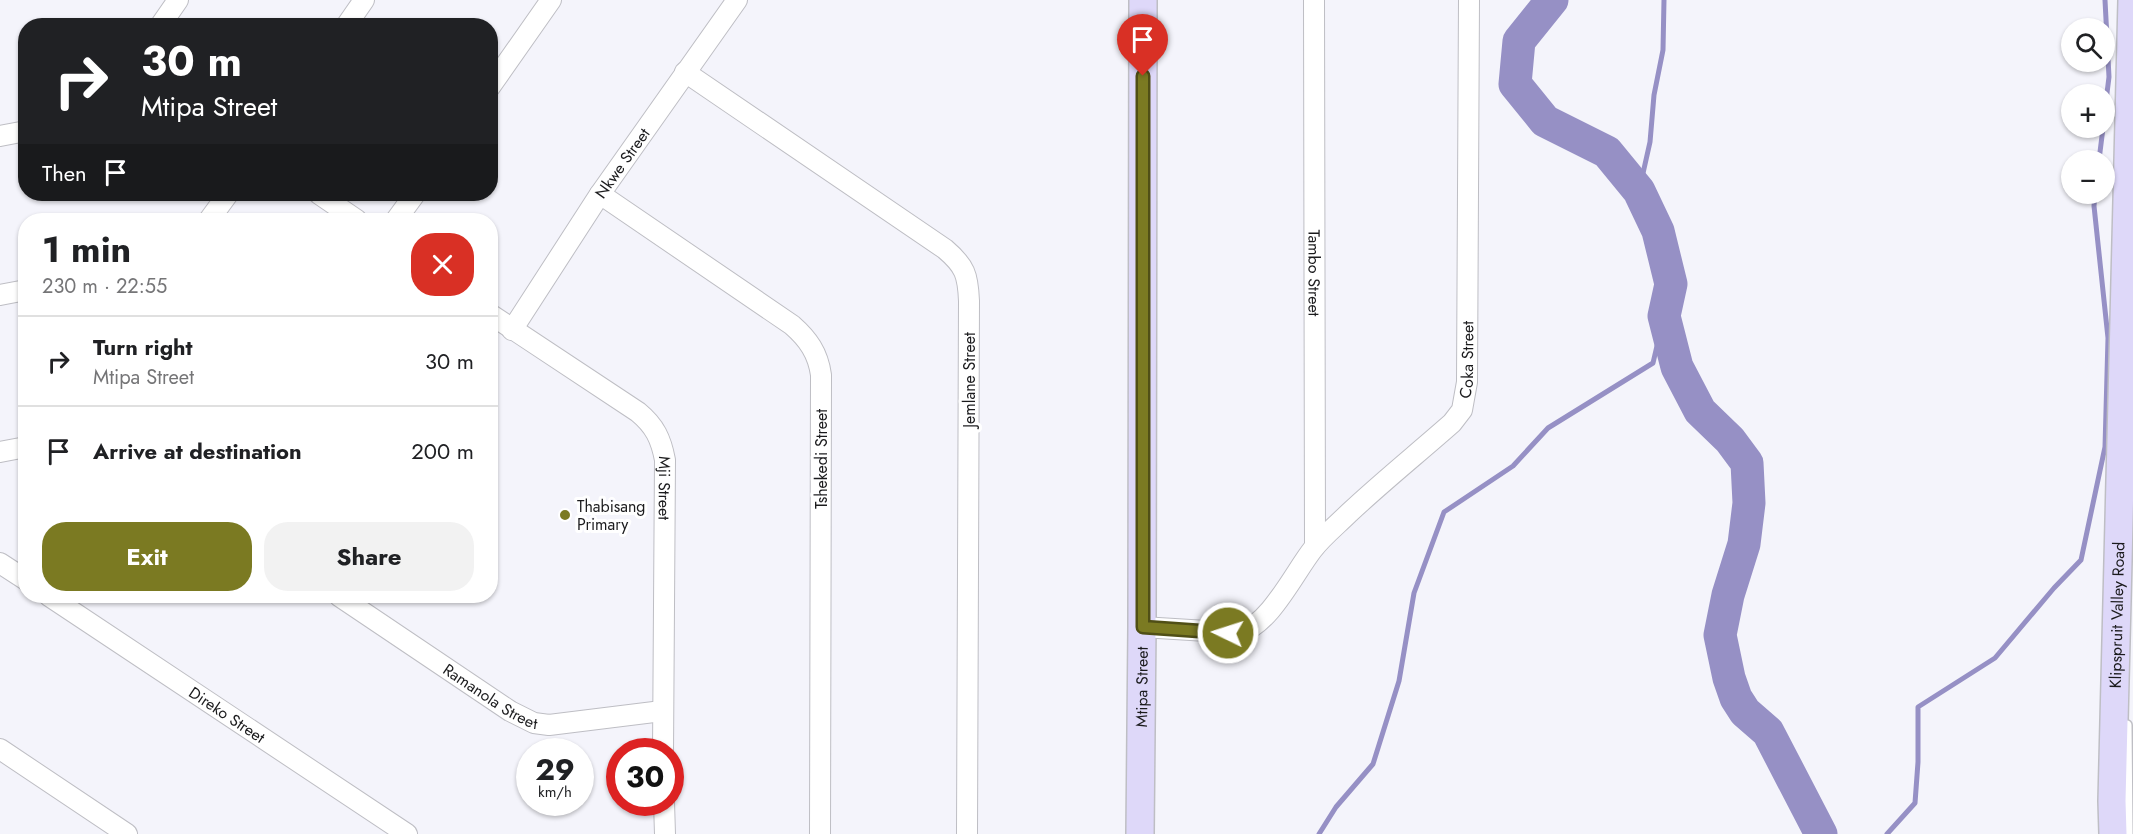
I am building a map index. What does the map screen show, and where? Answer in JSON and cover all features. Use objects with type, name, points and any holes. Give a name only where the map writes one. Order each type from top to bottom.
[{"type":"street","points":[[166,18],[178,0]]},
{"type":"street","points":[[352,18],[364,0]]},
{"type":"street","points":[[498,76],[551,0]]},
{"type":"street","name":"Nkwe Street","points":[[512,330],[600,194],[737,0]]},
{"type":"street","name":"Mtipa Street","points":[[1140,834],[1143,627],[1143,0]]},
{"type":"street","name":"Tambo Street","points":[[1314,0],[1315,546]]},
{"type":"street","name":"Coka Street","points":[[1143,627],[1228,633],[1249,631],[1270,610],[1315,546],[1452,423],[1462,410],[1467,382],[1468,0]]},
{"type":"street","name":"Klipspruit Valley Road","points":[[2113,834],[2114,676],[2132,0]]},
{"type":"street","name":"Jemlane Street","points":[[685,72],[945,249],[958,260],[967,277],[969,301],[967,834]]},
{"type":"street","points":[[0,136],[18,133]]},
{"type":"street","name":"Tshekedi Street","points":[[600,194],[792,325],[804,336],[819,362],[821,375],[820,834]]},
{"type":"street","points":[[329,201],[347,213]]},
{"type":"street","points":[[0,295],[18,292]]},
{"type":"street","name":"Mji Street","points":[[498,320],[638,412],[650,422],[658,435],[665,460],[663,738]]},
{"type":"street","points":[[0,452],[18,449]]},
{"type":"street","points":[[0,563],[18,575]]},
{"type":"street","name":"Direko Street","points":[[60,603],[407,834]]},
{"type":"street","name":"Ramanola Street","points":[[349,603],[510,711],[534,723],[549,725],[662,711]]},
{"type":"street","points":[[0,749],[127,834]]},
{"type":"street","points":[[664,816],[665,834]]},
{"type":"lane","points":[[2127,717],[2128,834]]},
{"type":"waterway","points":[[1552,0],[1519,41],[1515,84],[1545,121],[1607,152],[1639,191],[1658,231],[1671,284],[1664,316],[1677,367],[1700,411],[1730,440],[1747,463],[1749,503],[1744,544],[1728,595],[1720,635],[1729,678],[1736,698],[1745,712],[1768,732],[1821,834]]},
{"type":"waterway","points":[[1639,191],[1650,142],[1654,95],[1663,50],[1664,0]]},
{"type":"waterway","points":[[2105,0],[2108,84]]},
{"type":"waterway","points":[[2100,150],[2102,138]]},
{"type":"waterway","points":[[1887,834],[1915,803],[1918,707],[1995,658],[2054,588],[2081,560],[2105,447],[2108,338],[2094,204]]},
{"type":"waterway","points":[[1319,834],[1336,807],[1373,764],[1399,681],[1414,593],[1444,512],[1513,466],[1548,428],[1653,363],[1664,316]]},
{"type":"place","name":"Thabisang Primary","points":[[565,515]]},
{"type":"route","points":[[1143,76],[1143,627],[1228,633]]}]
